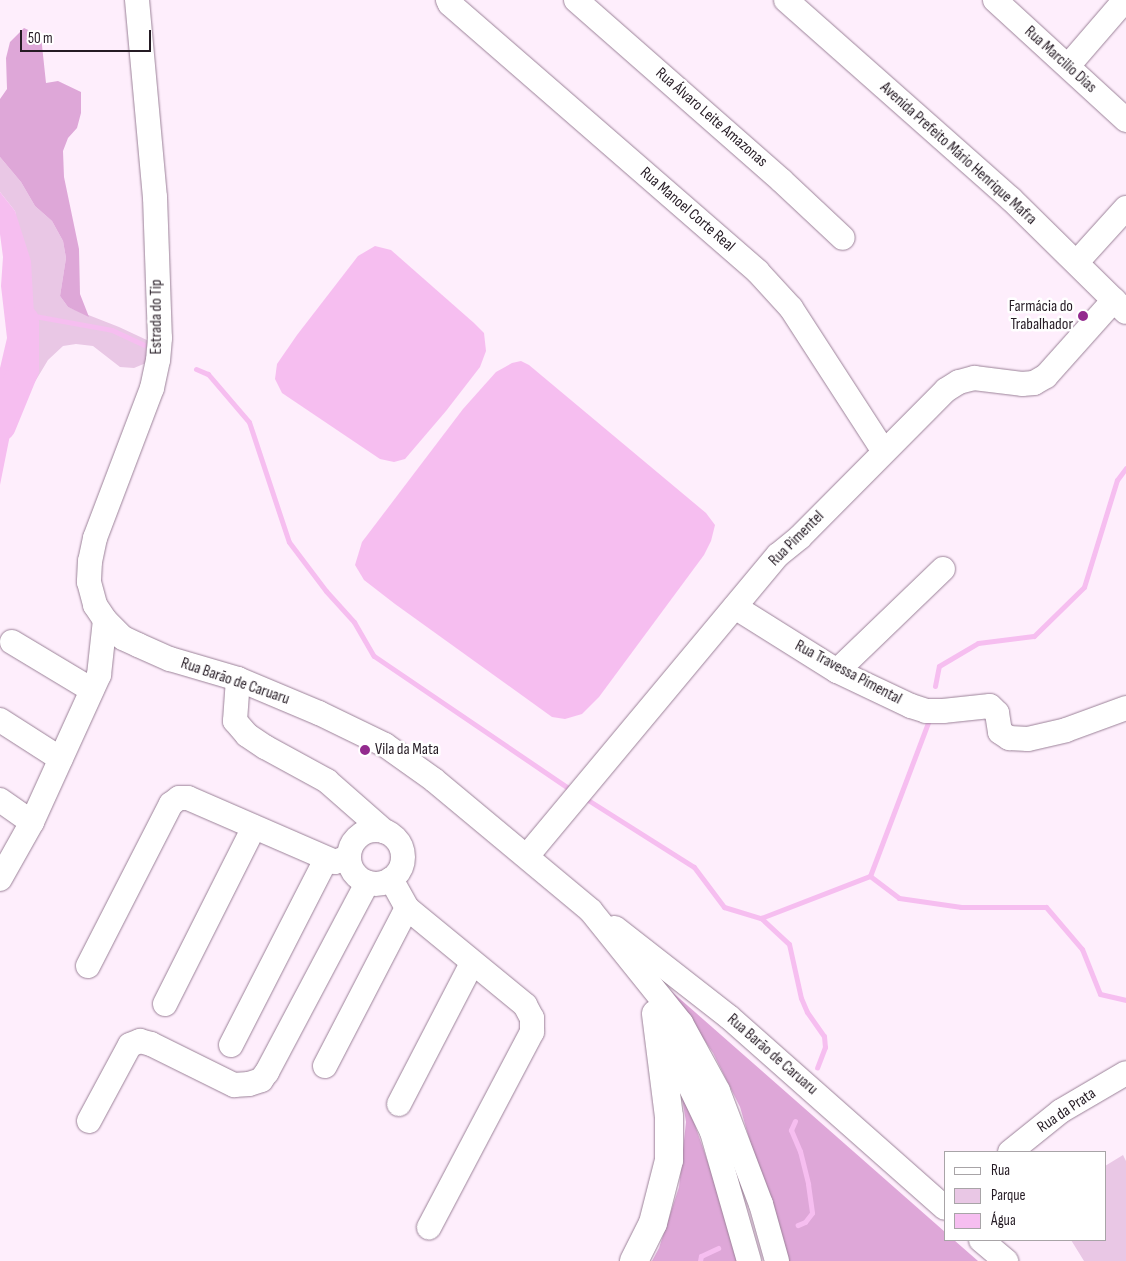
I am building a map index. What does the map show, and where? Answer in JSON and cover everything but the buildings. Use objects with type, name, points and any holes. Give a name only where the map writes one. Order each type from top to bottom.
[{"type":"highway","points":[[634,1261],[653,1223],[669,1160],[669,1117],[656,1014]]},
{"type":"street","name":"Estrada do Tip","points":[[105,620],[95,605],[89,582],[90,561],[96,538],[152,388],[158,360],[160,338],[155,197],[138,0]]},
{"type":"street","name":"Rua Álvaro Leite Amazonas","points":[[576,0],[782,181],[843,238]]},
{"type":"street","name":"Avenida Prefeito Mário Henrique Mafra","points":[[786,0],[1010,198],[1120,306]]},
{"type":"street","name":"Rua Marcilio Dias","points":[[995,0],[1126,120]]},
{"type":"street","points":[[1068,66],[1125,0]]},
{"type":"street","name":"Rua Manoel Corte Real","points":[[449,2],[758,272],[791,308],[884,452]]},
{"type":"street","points":[[1077,262],[1126,208]]},
{"type":"street","name":"Rua Pimentel","points":[[527,856],[778,555],[800,536],[946,390],[959,382],[974,378],[1022,384],[1034,383],[1046,376],[1120,306]]},
{"type":"street","points":[[837,671],[943,569]]},
{"type":"street","name":"Rua Travessa Pimental","points":[[735,607],[837,671],[887,697],[926,711],[990,706],[997,713],[1000,732],[1003,736],[1015,740],[1066,730],[1126,708]]},
{"type":"street","name":"Rua Barão de Caruaru","points":[[105,620],[123,638],[170,659],[238,679],[319,713],[385,745],[434,780],[591,911],[646,950],[729,1017],[944,1207]]},
{"type":"street","points":[[96,682],[105,620]]},
{"type":"street","points":[[0,879],[32,822],[96,682],[123,638]]},
{"type":"street","points":[[12,642],[96,682]]},
{"type":"street","points":[[88,966],[171,804],[179,798],[188,798],[254,827],[337,858],[367,883],[384,883],[391,879],[402,866],[403,858],[398,842],[327,782],[265,747],[247,734],[235,721],[238,679]]},
{"type":"street","points":[[0,720],[61,759]]},
{"type":"street","points":[[0,800],[32,822]]},
{"type":"street","points":[[350,802],[360,835]]},
{"type":"street","points":[[165,1004],[254,827]]},
{"type":"street","points":[[231,1045],[337,858],[350,849],[360,835],[368,831],[384,832]]},
{"type":"street","points":[[391,879],[407,908],[472,964],[525,1005],[532,1018],[532,1032],[429,1227]]},
{"type":"street","points":[[90,1121],[130,1044],[140,1041],[151,1044],[234,1085],[249,1084],[261,1080],[268,1072],[367,883]]},
{"type":"street","points":[[564,887],[656,1014],[712,1132],[749,1261]]},
{"type":"street","points":[[325,1066],[407,908]]},
{"type":"street","name":"Rua Barão de Caruaru","points":[[591,911],[681,1024],[718,1091],[761,1204],[777,1261]]},
{"type":"street","points":[[398,1104],[472,964]]},
{"type":"street","name":"Rua da Prata","points":[[1011,1151],[1061,1111],[1126,1073]]},
{"type":"street","points":[[982,1241],[1006,1261]]},
{"type":"green space","points":[[0,157],[21,182],[35,206],[52,221],[63,241],[66,258],[60,296],[68,307],[149,341],[146,363],[134,368],[120,367],[93,346],[76,344],[63,346],[48,360],[12,420],[34,315],[15,211],[0,192]]},
{"type":"green space","points":[[1123,1155],[1126,1161],[1126,1261],[1084,1261],[1072,1241],[1106,1241],[1106,1165]]},
{"type":"shaded area","points":[[24,28],[41,36],[46,83],[58,81],[81,92],[81,113],[77,128],[68,138],[63,151],[64,177],[79,249],[80,294],[89,317],[68,307],[60,296],[66,258],[63,241],[52,221],[35,206],[21,182],[0,157],[0,99],[7,89],[6,58],[10,42]]},
{"type":"shaded area","points":[[671,991],[944,1231],[944,1241],[955,1241],[978,1261],[785,1261],[740,1107],[713,1053]]},
{"type":"shaded area","points":[[679,1079],[721,1200],[738,1261],[652,1261],[659,1248],[679,1187],[686,1122]]},
{"type":"water","points":[[0,192],[15,211],[31,261],[34,315],[0,485],[0,368],[7,338],[1,286],[3,257],[0,234]]},
{"type":"water","points":[[375,246],[391,250],[474,323],[484,333],[486,351],[480,367],[446,411],[405,459],[394,462],[380,459],[282,393],[275,379],[277,364],[297,335],[358,256]]},
{"type":"water","points":[[521,361],[529,365],[706,513],[715,525],[711,541],[704,555],[599,697],[582,714],[565,719],[552,717],[395,604],[364,580],[355,565],[362,542],[463,409],[496,372],[512,363]]},
{"type":"waterway","points":[[29,315],[112,330],[144,345]]},
{"type":"waterway","points":[[0,425],[23,369],[23,320]]},
{"type":"waterway","points":[[196,369],[208,374],[249,422],[289,542],[326,591],[354,622],[374,656],[568,788]]},
{"type":"waterway","points":[[935,686],[939,666],[978,643],[1034,636],[1084,587],[1117,480],[1126,468]]},
{"type":"waterway","points":[[870,876],[929,720]]},
{"type":"waterway","points":[[588,800],[694,867],[724,907],[761,918],[870,876],[899,898],[961,907],[1046,907],[1082,949],[1100,994],[1126,1000]]},
{"type":"waterway","points":[[761,918],[789,944],[801,998],[807,1012],[824,1036],[825,1047],[817,1068]]},
{"type":"waterway","points":[[795,1121],[791,1130],[800,1151],[808,1184],[812,1213],[805,1222],[798,1225]]},
{"type":"waterway","points":[[700,1261],[701,1256],[718,1248]]},
{"type":"place","name":"Farmácia do Trabalhador","points":[[1083,316]]},
{"type":"place","name":"Vila da Mata","points":[[365,750]]}]
